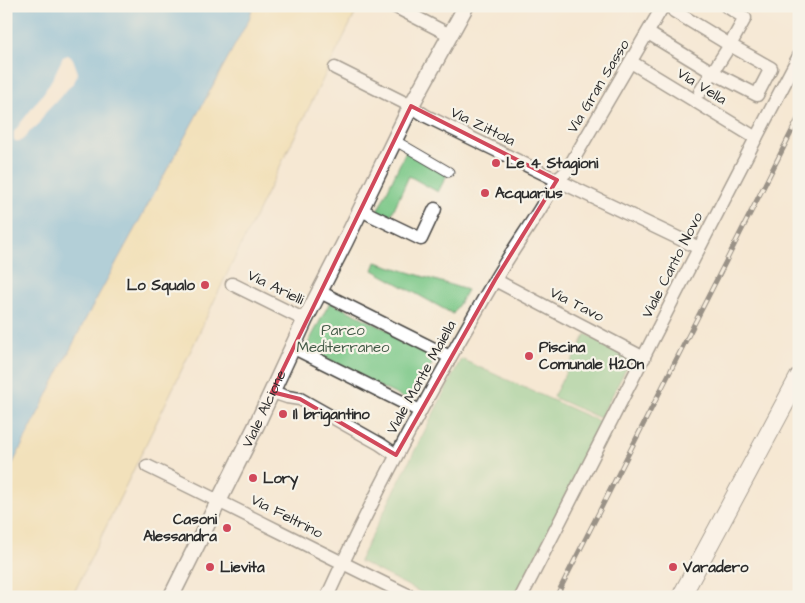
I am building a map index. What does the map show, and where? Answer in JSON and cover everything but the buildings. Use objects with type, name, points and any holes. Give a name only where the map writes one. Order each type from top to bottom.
[{"type":"main road","points":[[680,597],[799,377]]},
{"type":"street","points":[[394,6],[450,35]]},
{"type":"street","name":"Viale Alcione","points":[[171,597],[394,140],[466,6]]},
{"type":"street","points":[[700,92],[745,18],[726,6]]},
{"type":"street","points":[[648,33],[712,72],[757,96],[771,68],[669,9]]},
{"type":"street","name":"Via Gran Sasso","points":[[558,180],[566,172],[648,33],[669,9]]},
{"type":"street","name":"Viale Canto Novo","points":[[521,597],[799,56]]},
{"type":"street","name":"Via Vella","points":[[631,62],[756,138]]},
{"type":"street","name":"Via Zittola","points":[[336,68],[411,106],[426,116],[699,248]]},
{"type":"street","points":[[394,140],[449,172]]},
{"type":"street","name":"Viale Monte Maiella","points":[[327,597],[359,528],[420,411],[495,280],[558,180]]},
{"type":"street","points":[[361,209],[421,238],[435,210]]},
{"type":"street","name":"Via Tavo","points":[[495,280],[644,358]]},
{"type":"street","name":"Via Arielli","points":[[232,284],[305,320]]},
{"type":"street","points":[[320,292],[450,357]]},
{"type":"street","points":[[292,347],[420,411]]},
{"type":"street","points":[[272,392],[300,399],[396,455]]},
{"type":"street","name":"Via Feltrino","points":[[147,466],[412,597]]},
{"type":"highlighted area","points":[[411,106],[557,180],[495,280],[396,455],[300,399],[272,392]]},
{"type":"green space","points":[[407,149],[447,175],[438,192],[409,176],[389,220],[376,214]]},
{"type":"green space","points":[[376,262],[467,290],[453,314],[373,270]]},
{"type":"green space","name":"Parco Mediterraneo","points":[[330,302],[437,354],[412,402],[304,351]]},
{"type":"green space","points":[[586,334],[632,358],[600,418],[553,397]]},
{"type":"green space","points":[[461,359],[603,423],[515,597],[430,597],[359,561]]},
{"type":"sand","points":[[253,6],[359,6],[224,280],[72,597],[6,597],[6,477],[85,320],[249,19]]},
{"type":"water","points":[[6,6],[253,6],[249,19],[85,320],[6,477]]},
{"type":"pier","points":[[68,55],[73,59],[78,73],[73,83],[26,137],[20,141],[15,141],[14,132],[45,91],[63,57]]},
{"type":"railway","points":[[556,597],[799,117]]},
{"type":"place","name":"Le 4 Stagioni","points":[[496,163]]},
{"type":"place","name":"Acquarius","points":[[485,193]]},
{"type":"place","name":"Lo Squalo","points":[[205,285]]},
{"type":"place","name":"Piscina Comunale H2On","points":[[529,356]]},
{"type":"place","name":"Il brigantino","points":[[283,414]]},
{"type":"place","name":"Lory","points":[[253,478]]},
{"type":"place","name":"Casoni Alessandra","points":[[227,528]]},
{"type":"place","name":"Lievita","points":[[210,567]]},
{"type":"place","name":"Varadero","points":[[673,567]]}]
